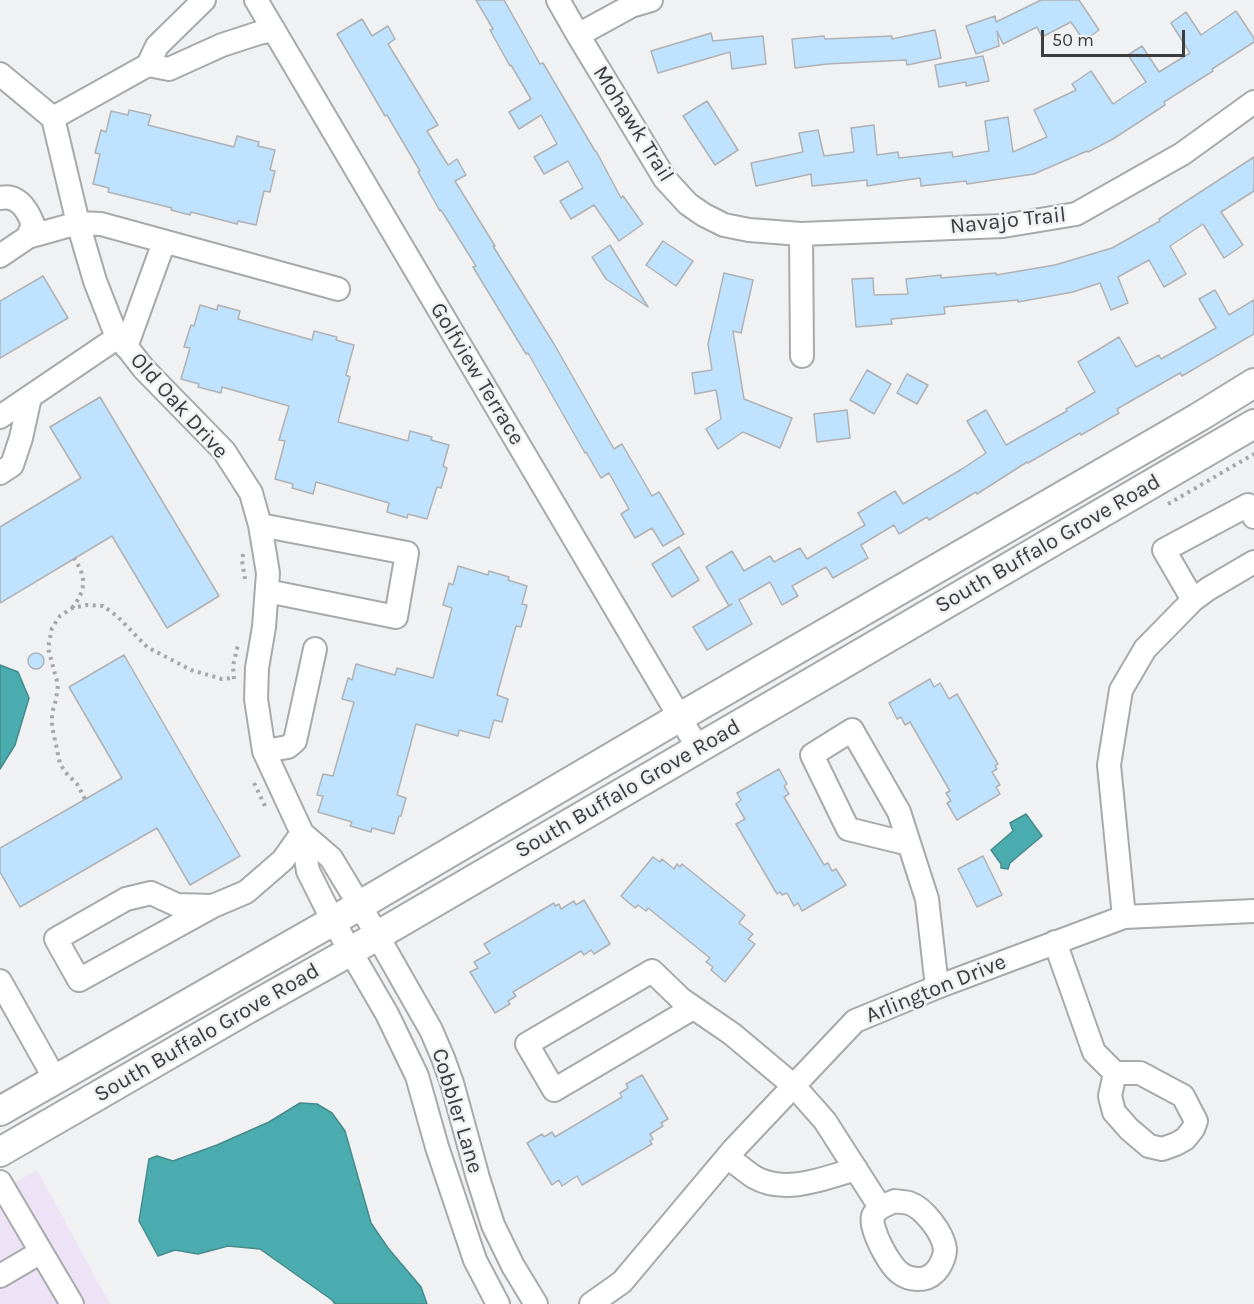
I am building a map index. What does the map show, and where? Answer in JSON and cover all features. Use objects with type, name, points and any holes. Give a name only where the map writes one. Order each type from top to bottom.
[{"type":"main road","name":"South Buffalo Grove Road","points":[[369,921],[680,717],[1189,423],[1254,383]]},
{"type":"main road","name":"South Buffalo Grove Road","points":[[0,1111],[55,1079],[342,936],[698,748],[1254,424]]},
{"type":"main road","name":"South Buffalo Grove Road","points":[[0,1152],[246,1010],[342,936]]},
{"type":"street","points":[[0,74],[53,118],[148,65],[157,46],[204,0]]},
{"type":"street","name":"Golfview Terrace","points":[[256,0],[698,748]]},
{"type":"street","name":"Mohawk Trail","points":[[558,0],[665,179],[688,204],[724,225],[749,230],[801,234]]},
{"type":"street","points":[[578,35],[631,6],[651,0]]},
{"type":"street","points":[[148,65],[169,69],[222,45],[274,30]]},
{"type":"street","name":"Navajo Trail","points":[[801,234],[1003,226],[1076,214],[1182,154],[1254,102]]},
{"type":"street","name":"Old Oak Drive","points":[[53,118],[94,281],[114,333],[144,369],[224,452],[251,493],[260,525],[268,573],[257,588],[264,627],[257,668],[256,699],[264,751],[302,833],[308,871],[342,936]]},
{"type":"street","points":[[0,198],[13,197],[29,214],[33,224],[28,237]]},
{"type":"street","points":[[0,256],[28,237],[78,224],[101,224],[338,289]]},
{"type":"street","points":[[801,234],[802,356]]},
{"type":"street","points":[[0,417],[122,342],[164,242]]},
{"type":"street","points":[[0,473],[12,465],[30,397]]},
{"type":"street","points":[[1193,600],[1164,550],[1248,505],[1254,517]]},
{"type":"street","points":[[257,588],[396,617],[407,553],[260,525]]},
{"type":"street","points":[[1124,917],[1109,765],[1121,690],[1145,650],[1193,600],[1254,562]]},
{"type":"street","points":[[264,751],[288,747],[295,741],[315,649]]},
{"type":"street","points":[[909,844],[848,829],[812,755],[852,730],[899,812],[927,899],[937,987]]},
{"type":"street","points":[[213,906],[177,906],[151,892],[126,899],[56,939],[79,980],[213,906],[246,892],[283,860],[302,833]]},
{"type":"street","name":"Old Oak Drive","points":[[302,833],[331,858],[369,921]]},
{"type":"street","name":"Arlington Drive","points":[[591,1304],[622,1282],[727,1156],[855,1022],[937,987],[1124,917],[1254,911]]},
{"type":"street","name":"Cobbler Lane","points":[[369,921],[431,1030],[443,1058],[493,1225],[513,1266],[536,1304]]},
{"type":"street","name":"Cobbler Lane","points":[[342,936],[387,1014],[417,1076],[437,1147],[475,1260],[498,1304]]},
{"type":"street","points":[[1055,942],[1094,1052],[1115,1073]]},
{"type":"street","points":[[693,1008],[554,1090],[527,1044],[652,972],[681,999],[732,1034],[794,1086],[825,1120],[880,1207]]},
{"type":"street","points":[[0,981],[55,1079]]},
{"type":"street","points":[[727,1156],[756,1178],[774,1184],[792,1185],[811,1182],[856,1169]]},
{"type":"street","points":[[0,1182],[72,1304]]},
{"type":"street","points":[[0,1276],[41,1252]]},
{"type":"path","points":[[243,552],[242,561],[257,588]]},
{"type":"path","points":[[72,608],[79,599],[84,580],[81,569],[74,558]]},
{"type":"path","points":[[85,799],[77,784],[60,764],[52,726],[52,713],[58,685],[48,648],[52,628],[60,615],[72,608],[87,605],[102,606],[117,616],[147,647],[191,670],[222,679],[234,678]]},
{"type":"path","points":[[235,685],[233,666],[240,638]]},
{"type":"path","points":[[253,780],[266,809]]},
{"type":"shaded area","points":[[37,1170],[110,1304],[0,1304],[0,1191]]},
{"type":"water","points":[[0,665],[18,672],[29,698],[15,745],[0,769]]},
{"type":"water","points":[[1026,814],[1042,836],[1010,863],[1008,869],[1001,868],[1001,864],[991,850],[1013,831],[1010,823]]},
{"type":"water","points":[[300,1103],[317,1104],[332,1113],[345,1131],[371,1223],[388,1248],[421,1287],[427,1304],[335,1304],[260,1249],[228,1246],[198,1254],[175,1250],[158,1256],[139,1221],[149,1159],[157,1156],[173,1161],[217,1145],[269,1122]]},
{"type":"building","points":[[476,0],[504,0],[540,64],[543,63],[596,151],[621,198],[623,196],[643,224],[619,241],[594,205],[571,219],[560,201],[583,188],[568,161],[544,174],[534,157],[557,144],[541,115],[519,129],[509,112],[531,99],[490,30],[493,29]]},
{"type":"building","points":[[1041,0],[1079,0],[1099,30],[1084,41],[1071,22],[1042,37],[1037,27],[1003,44],[997,31],[999,46],[976,54],[966,26],[995,16],[996,22]]},
{"type":"building","points":[[1236,11],[1254,38],[1254,42],[1113,139],[1034,174],[967,184],[966,181],[921,186],[920,178],[867,186],[867,180],[812,186],[811,174],[756,186],[751,163],[803,152],[799,133],[818,130],[824,156],[854,152],[851,128],[874,125],[877,155],[898,152],[899,158],[952,152],[953,157],[989,151],[985,121],[1008,117],[1013,152],[1047,137],[1034,110],[1076,90],[1072,84],[1091,71],[1113,104],[1146,82],[1128,55],[1142,46],[1159,72],[1190,53],[1171,23],[1186,12],[1201,35]]},
{"type":"building","points":[[362,19],[372,36],[388,26],[395,39],[388,44],[438,125],[427,131],[448,165],[457,159],[466,175],[455,181],[554,344],[614,449],[622,444],[652,496],[659,492],[684,534],[663,546],[652,528],[635,538],[621,514],[629,509],[609,473],[601,478],[585,453],[528,353],[526,354],[473,267],[476,266],[440,211],[418,172],[420,171],[337,34]]},
{"type":"building","points":[[935,30],[941,58],[907,65],[906,60],[795,68],[792,39],[824,36],[825,39],[892,36],[892,39]]},
{"type":"building","points":[[711,33],[713,41],[763,36],[766,64],[732,69],[730,52],[658,73],[651,51]]},
{"type":"building","points":[[983,56],[989,81],[966,86],[966,82],[939,87],[935,65]]},
{"type":"building","points":[[707,101],[738,150],[715,165],[683,116]]},
{"type":"building","points":[[129,110],[151,115],[148,125],[234,147],[237,136],[259,142],[258,146],[275,150],[270,170],[275,171],[270,192],[264,191],[256,225],[238,221],[237,224],[191,212],[190,215],[171,210],[172,208],[108,192],[109,188],[93,184],[100,154],[95,153],[101,130],[106,132],[111,111],[128,115]]},
{"type":"building","points":[[1254,157],[1254,191],[1221,212],[1243,245],[1224,258],[1203,224],[1170,246],[1186,274],[1164,287],[1149,260],[1118,277],[1128,303],[1111,310],[1100,283],[1073,292],[1018,302],[1018,300],[944,307],[945,314],[891,319],[892,324],[856,327],[852,279],[873,278],[874,295],[908,294],[906,279],[941,275],[941,278],[996,273],[996,275],[1055,265],[1112,248],[1160,221],[1159,219]]},
{"type":"building","points":[[663,241],[693,261],[676,286],[646,265]]},
{"type":"building","points":[[610,245],[648,307],[606,279],[592,257]]},
{"type":"building","points":[[724,273],[753,280],[741,333],[733,331],[744,399],[792,418],[780,448],[743,432],[718,449],[706,429],[721,419],[716,390],[695,394],[692,373],[712,370],[708,344]]},
{"type":"building","points":[[43,276],[68,318],[0,358],[0,301]]},
{"type":"building","points":[[1215,290],[1229,315],[1254,300],[1254,334],[1182,376],[1180,373],[1117,409],[1119,413],[1027,462],[977,494],[976,492],[929,520],[927,517],[899,534],[894,525],[861,545],[868,558],[833,578],[826,567],[792,586],[798,596],[782,605],[770,582],[739,600],[752,624],[707,650],[693,627],[729,606],[706,567],[732,551],[744,571],[770,556],[774,562],[800,548],[807,559],[865,525],[858,513],[895,491],[903,504],[986,453],[967,421],[986,410],[1006,445],[1067,411],[1066,409],[1095,392],[1078,362],[1119,337],[1136,367],[1159,355],[1161,359],[1216,328],[1199,299]]},
{"type":"building","points":[[200,305],[217,310],[218,305],[240,311],[238,319],[312,340],[314,331],[337,337],[336,340],[354,345],[346,375],[350,377],[338,422],[408,441],[410,431],[449,445],[443,466],[447,468],[441,488],[437,487],[427,519],[408,514],[407,518],[387,512],[389,503],[316,482],[313,494],[292,488],[293,484],[275,479],[285,441],[279,440],[289,406],[222,387],[221,393],[198,387],[199,384],[181,379],[190,348],[184,347],[191,325],[194,326]]},
{"type":"building","points":[[867,370],[891,384],[874,414],[850,400]]},
{"type":"building","points":[[907,374],[928,385],[917,404],[897,393]]},
{"type":"building","points":[[100,397],[219,596],[167,628],[112,536],[0,603],[0,527],[81,478],[50,427]]},
{"type":"building","points":[[847,410],[850,438],[817,442],[814,414]]},
{"type":"building","points":[[679,547],[699,580],[672,597],[652,564]]},
{"type":"building","points":[[458,566],[488,575],[489,571],[527,586],[522,604],[527,605],[521,627],[516,626],[497,695],[508,699],[502,722],[494,720],[489,738],[459,730],[458,736],[416,724],[397,795],[406,798],[394,834],[372,828],[371,832],[350,826],[352,822],[318,812],[323,796],[317,795],[323,774],[333,776],[354,702],[342,699],[348,678],[352,680],[356,664],[395,675],[397,668],[433,678],[452,608],[443,605],[449,583],[453,585]]},
{"type":"building","points":[[36,653],[44,661],[36,669],[28,661]]},
{"type":"building","points":[[124,655],[240,856],[190,885],[157,828],[20,907],[0,872],[0,848],[122,778],[69,687]]},
{"type":"building","points":[[930,679],[934,687],[940,683],[949,699],[957,694],[998,764],[995,766],[997,769],[992,772],[1000,785],[996,787],[1000,794],[957,820],[947,803],[951,801],[946,793],[950,791],[910,722],[905,725],[901,717],[897,719],[889,703]]},
{"type":"building","points":[[779,769],[787,784],[784,786],[789,794],[784,797],[824,865],[828,863],[832,871],[836,869],[846,885],[802,911],[798,903],[794,906],[787,893],[777,894],[736,824],[745,819],[736,804],[741,800],[737,793]]},
{"type":"building","points":[[983,856],[1002,895],[977,907],[958,869]]},
{"type":"building","points":[[653,857],[660,862],[662,859],[674,869],[677,864],[680,867],[682,864],[745,915],[739,923],[753,934],[748,939],[755,944],[725,982],[711,970],[713,967],[706,962],[710,958],[648,908],[646,911],[638,905],[635,908],[621,896]]},
{"type":"building","points":[[584,900],[610,944],[594,954],[591,950],[584,955],[581,951],[513,992],[516,996],[508,1001],[510,1004],[495,1013],[470,972],[478,968],[474,962],[490,953],[484,944],[554,903],[555,906],[559,904],[561,909],[574,901],[576,905]]},
{"type":"building","points":[[642,1075],[668,1119],[661,1123],[663,1126],[650,1134],[653,1139],[650,1141],[652,1144],[582,1185],[577,1176],[562,1186],[559,1180],[552,1185],[527,1143],[542,1134],[544,1137],[552,1132],[555,1137],[622,1097],[620,1093],[628,1088],[626,1084]]}]
